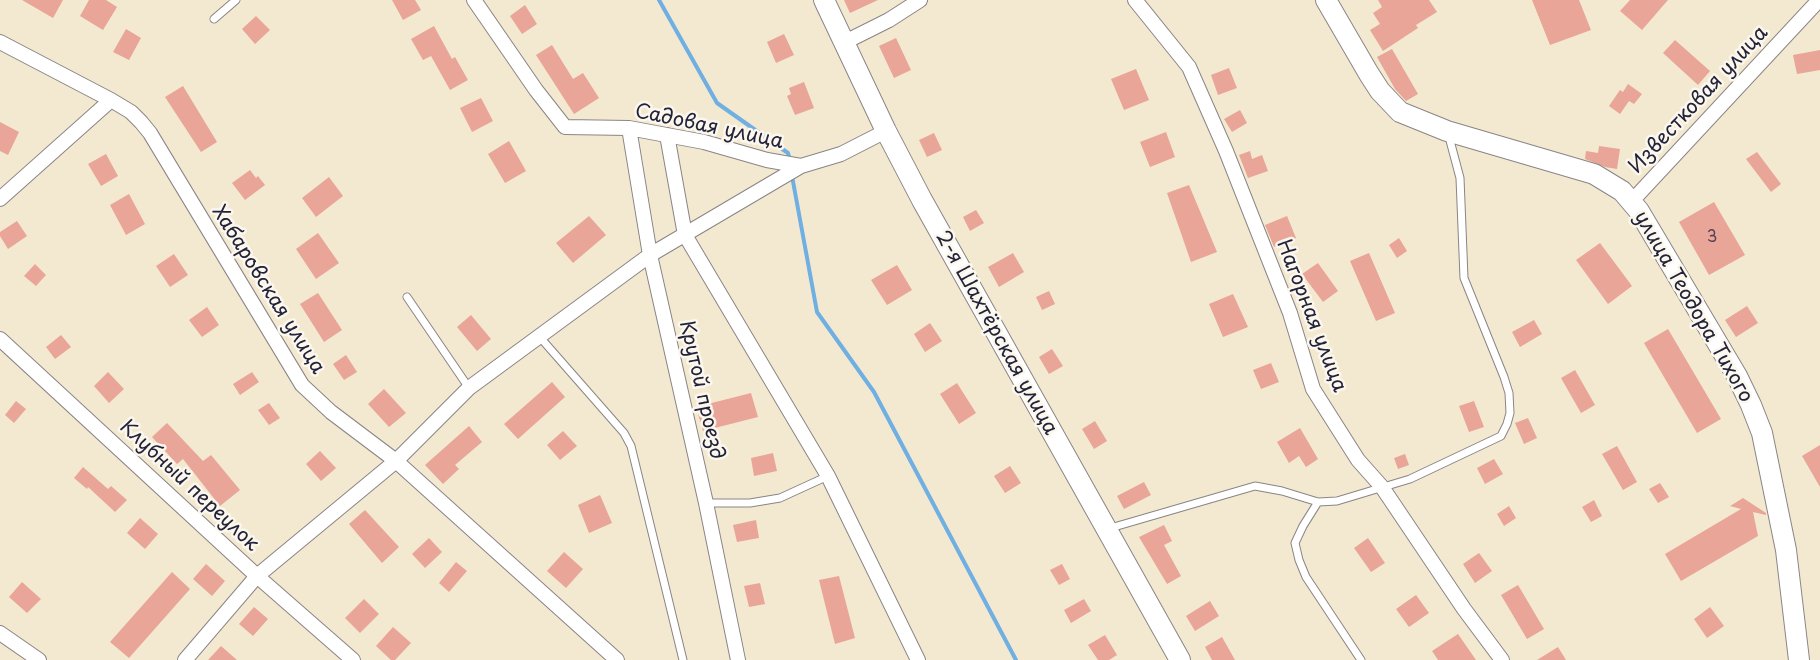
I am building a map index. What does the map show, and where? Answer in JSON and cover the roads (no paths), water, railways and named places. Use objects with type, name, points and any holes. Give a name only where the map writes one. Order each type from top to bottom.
[{"type":"street","name":"Садовая улица","points":[[474,0],[536,90],[565,127],[629,128],[704,142],[767,160],[801,165],[841,154],[886,131]]},
{"type":"street","name":"2-я Шахтёрская улица","points":[[824,0],[886,131],[1105,529],[1180,660]]},
{"type":"street","points":[[843,43],[889,20],[920,0]]},
{"type":"street","name":"Нагорная улица","points":[[1135,0],[1189,67],[1226,151],[1290,313],[1313,389],[1358,460],[1382,487],[1464,609],[1502,660]]},
{"type":"street","name":"улица Теодора Тихого","points":[[1326,0],[1369,74],[1393,106],[1409,117],[1429,122],[1447,131],[1594,174],[1609,181],[1632,201],[1737,376],[1759,424],[1769,462],[1786,550],[1799,660]]},
{"type":"street","name":"Известковая улица","points":[[1632,201],[1819,0]]},
{"type":"street","name":"Хабаровская улица","points":[[0,42],[130,112],[150,133],[302,385],[331,412],[396,461],[617,660]]},
{"type":"street","points":[[0,199],[111,100]]},
{"type":"street","name":"Крутой проезд","points":[[629,128],[650,255],[706,503],[738,660]]},
{"type":"street","points":[[667,135],[685,235],[828,476],[918,660]]},
{"type":"street","points":[[185,660],[257,576],[396,461],[469,388],[538,335],[650,255],[801,165]]},
{"type":"street","name":"Клубный переулок","points":[[0,339],[257,576],[353,660]]},
{"type":"street","points":[[0,633],[39,660]]},
{"type":"lane","points":[[214,19],[236,0]]},
{"type":"lane","points":[[1105,529],[1255,486],[1282,491],[1318,502],[1337,501],[1410,479],[1501,436],[1508,424],[1509,393],[1464,278],[1460,178],[1447,131]]},
{"type":"lane","points":[[407,297],[469,388]]},
{"type":"lane","points":[[538,335],[624,433],[631,446],[683,660]]},
{"type":"lane","points":[[706,503],[750,503],[780,498],[828,476]]},
{"type":"lane","points":[[1318,502],[1295,543],[1299,560],[1306,577],[1360,660]]},
{"type":"waterway","points":[[659,0],[717,103],[788,153],[790,160]]},
{"type":"waterway","points":[[792,176],[817,312],[874,392],[1016,660]]}]
